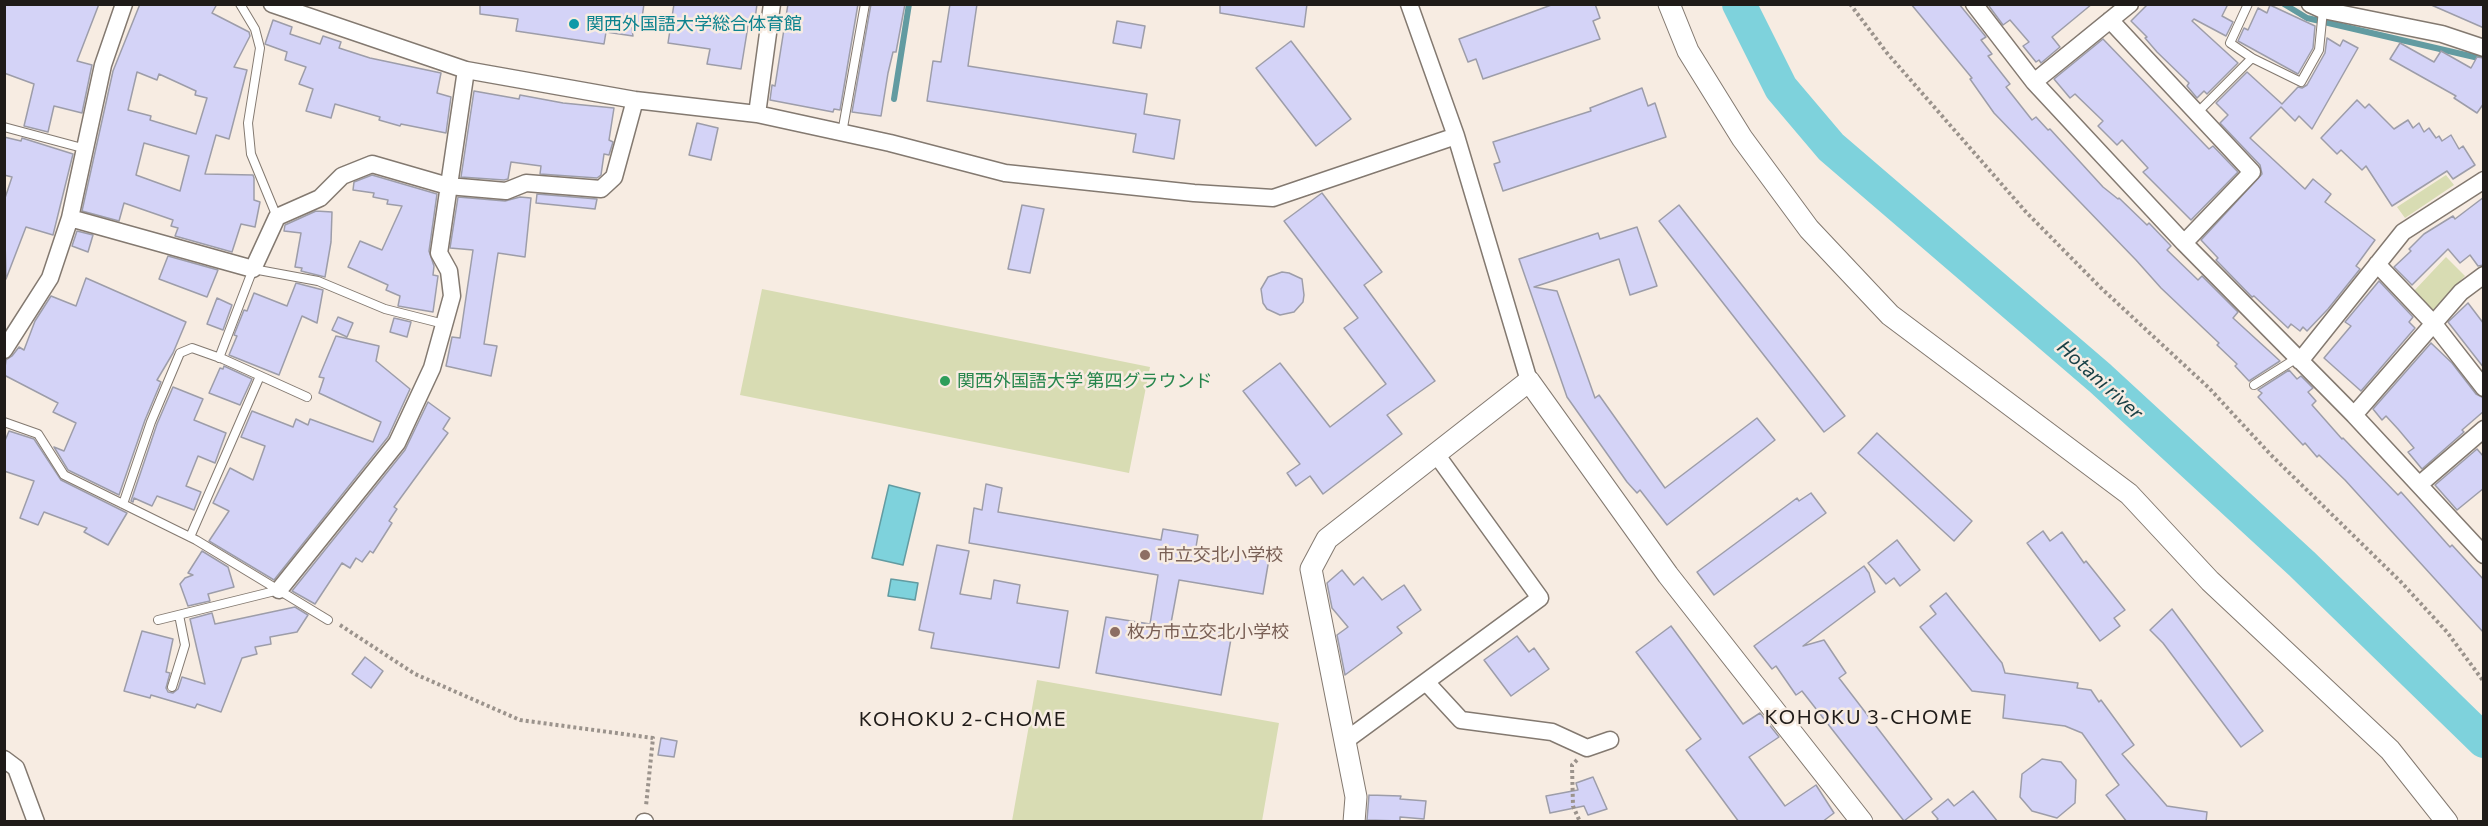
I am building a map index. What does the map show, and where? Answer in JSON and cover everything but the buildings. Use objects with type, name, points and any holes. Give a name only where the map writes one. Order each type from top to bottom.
[{"type":"street","points":[[4,350],[13,329],[50,278],[70,218],[103,65],[124,4]]},
{"type":"street","points":[[272,4],[466,70],[635,100],[757,114],[1005,173],[1194,193],[1273,198],[1456,136]]},
{"type":"street","points":[[757,114],[772,4]]},
{"type":"street","points":[[1409,4],[1456,136],[1529,381],[1668,575],[1862,822]]},
{"type":"street","points":[[1668,4],[1688,51],[1742,138],[1809,230],[1890,315],[2129,494],[2210,581],[2390,750],[2447,822]]},
{"type":"street","points":[[2034,82],[2130,4]]},
{"type":"street","points":[[2377,20],[2384,4]]},
{"type":"street","points":[[1975,5],[2034,82],[2184,243],[2420,484],[2484,555]]},
{"type":"street","points":[[2319,10],[2442,34],[2484,48]]},
{"type":"street","points":[[2110,20],[2252,172],[2184,243]]},
{"type":"street","points":[[279,590],[397,443],[432,368],[452,296],[449,271],[439,253],[466,70]]},
{"type":"street","points":[[70,218],[253,269],[277,217],[320,198],[342,177],[372,164],[448,186],[506,191],[526,183],[602,189],[614,177],[635,100]]},
{"type":"street","points":[[2299,359],[2403,232],[2484,180]]},
{"type":"street","points":[[2378,264],[2434,324],[2484,388]]},
{"type":"street","points":[[2354,415],[2462,292],[2484,275]]},
{"type":"street","points":[[1354,822],[1356,797],[1311,569],[1327,539],[1529,381]]},
{"type":"street","points":[[2420,484],[2484,429]]},
{"type":"street","points":[[1345,741],[1540,598],[1436,454]]},
{"type":"street","points":[[1426,682],[1461,720],[1552,732],[1587,748],[1610,740]]},
{"type":"street","points":[[4,759],[16,768],[36,822]]},
{"type":"lane","points":[[240,4],[255,29],[260,48],[249,123],[251,154],[277,217]]},
{"type":"lane","points":[[842,133],[865,4]]},
{"type":"lane","points":[[2248,4],[2229,44],[2301,82],[2319,50],[2323,28],[2319,10]]},
{"type":"lane","points":[[2197,113],[2252,58]]},
{"type":"lane","points":[[4,127],[86,149]]},
{"type":"lane","points":[[219,358],[253,269],[318,281],[385,309],[444,324]]},
{"type":"lane","points":[[123,504],[152,422],[180,353],[192,348],[307,397]]},
{"type":"lane","points":[[2254,385],[2299,359]]},
{"type":"lane","points":[[190,537],[260,376]]},
{"type":"lane","points":[[4,422],[38,434],[64,475],[190,537],[328,620]]},
{"type":"lane","points":[[158,620],[279,590]]},
{"type":"lane","points":[[172,687],[185,645],[179,615]]},
{"type":"path","points":[[1850,4],[1887,53],[2026,212],[2100,288],[2210,388],[2271,454],[2401,582],[2447,632],[2484,682]]},
{"type":"path","points":[[328,620],[336,622],[415,674],[520,720],[653,738],[644,821]]},
{"type":"path","points":[[1580,822],[1573,806],[1572,765],[1587,748]]},
{"type":"green space","points":[[2446,175],[2454,185],[2405,218],[2397,207]]},
{"type":"green space","points":[[2446,257],[2465,276],[2432,311],[2413,292]]},
{"type":"green space","name":"関西外国語大学 第四グラウンド","points":[[762,289],[1150,367],[1129,473],[740,395]]},
{"type":"green space","points":[[1037,680],[1279,723],[1262,821],[1012,821]]},
{"type":"water","points":[[889,485],[920,493],[903,565],[872,558]]},
{"type":"water","points":[[891,579],[918,583],[915,600],[888,596]]},
{"type":"waterway","points":[[894,99],[909,4]]},
{"type":"waterway","name":"Hotani river","points":[[1739,4],[1781,88],[1831,147],[2100,378],[2302,564],[2484,741]]},
{"type":"waterway","points":[[2284,4],[2307,18],[2483,59]]},
{"type":"place","name":"関西外国語大学総合体育館","points":[[574,24]]},
{"type":"place","name":"関西外国語大学 第四グラウンド","points":[[945,381]]},
{"type":"place","name":"市立交北小学校","points":[[1145,555]]},
{"type":"place","name":"枚方市立交北小学校","points":[[1115,632]]},
{"type":"district","name":"KOHOKU 3-CHOME","points":[[1869,717]]},
{"type":"district","name":"KOHOKU 2-CHOME","points":[[963,719]]}]
